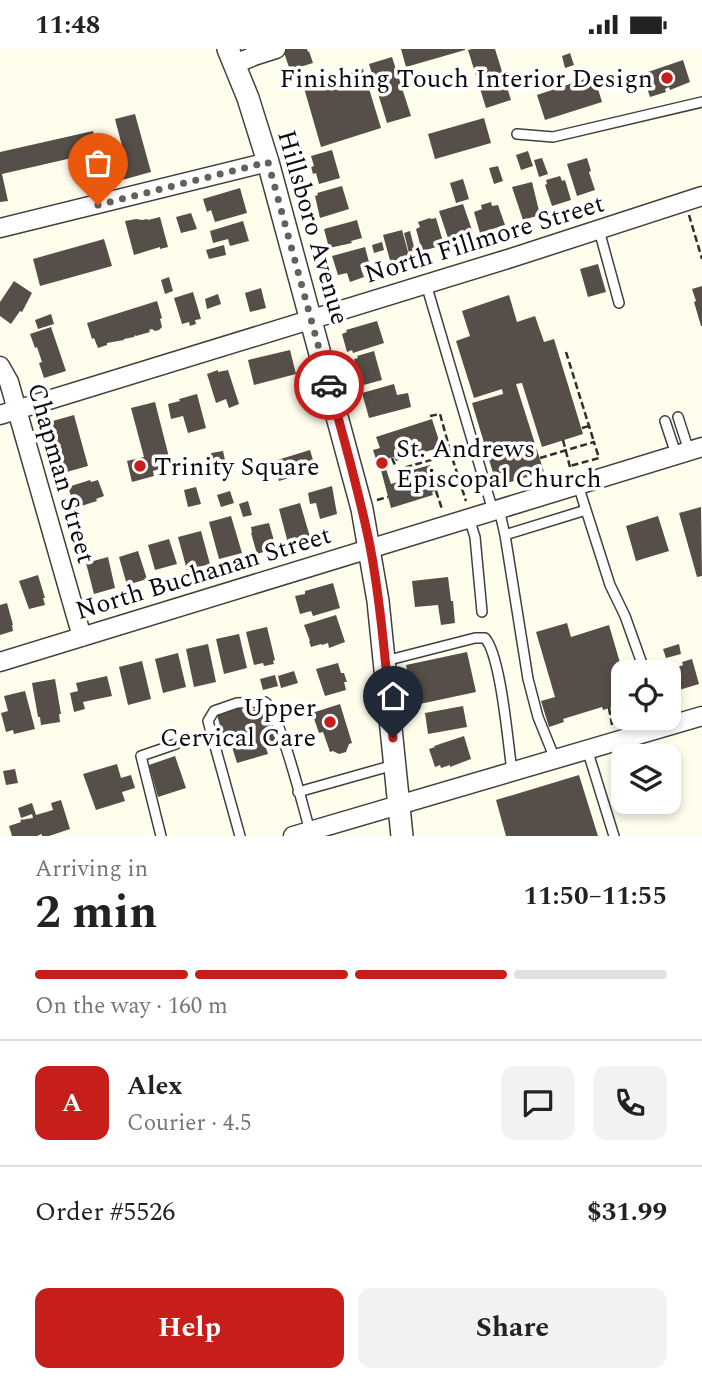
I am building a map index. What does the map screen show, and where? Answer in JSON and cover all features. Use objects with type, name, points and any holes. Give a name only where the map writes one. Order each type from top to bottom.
[{"type":"street","points":[[231,57],[254,56],[276,49]]},
{"type":"street","name":"Hillsboro Avenue","points":[[231,57],[248,98],[268,162],[362,509],[379,601],[402,836]]},
{"type":"street","points":[[0,228],[268,162]]},
{"type":"street","name":"North Fillmore Street","points":[[9,412],[702,197]]},
{"type":"street","name":"Chapman Street","points":[[0,366],[9,382],[9,412],[82,637]]},
{"type":"street","name":"North Buchanan Street","points":[[0,661],[370,548],[469,513],[496,510],[573,473],[689,451]]},
{"type":"street","points":[[681,719],[702,716]]},
{"type":"street","points":[[301,834],[555,759],[640,730]]},
{"type":"lane","points":[[517,134],[553,137],[702,102]]},
{"type":"lane","points":[[599,229],[619,303]]},
{"type":"lane","points":[[426,284],[505,535],[528,680],[538,717],[555,759]]},
{"type":"lane","points":[[678,417],[689,451]]},
{"type":"lane","points":[[665,421],[689,451]]},
{"type":"lane","points":[[573,473],[610,585],[625,616],[641,660]]},
{"type":"lane","points":[[505,535],[586,510]]},
{"type":"lane","points":[[469,513],[475,537],[482,612]]},
{"type":"lane","points":[[385,661],[475,638],[485,638],[496,661],[512,771]]},
{"type":"lane","points":[[240,836],[208,721],[214,711],[237,703],[268,703],[280,728],[298,792],[301,834]]},
{"type":"lane","points":[[161,836],[141,756],[176,744]]},
{"type":"lane","points":[[587,749],[614,836]]},
{"type":"lane","points":[[298,792],[395,764]]},
{"type":"path","points":[[689,215],[702,259]]},
{"type":"path","points":[[563,440],[573,473],[599,458],[566,352]]},
{"type":"path","points":[[430,416],[440,414],[469,513]]},
{"type":"path","points":[[582,428],[589,426]]},
{"type":"path","points":[[540,458],[594,442]]},
{"type":"path","points":[[397,470],[451,454]]},
{"type":"path","points":[[392,457],[400,482]]},
{"type":"path","points":[[436,491],[444,515]]},
{"type":"path","points":[[374,502],[388,497]]},
{"type":"path","points":[[609,708],[611,719]]},
{"type":"building","points":[[307,49],[313,63],[290,70],[283,50]]},
{"type":"building","points":[[401,49],[465,49],[465,50],[406,67]]},
{"type":"building","points":[[495,49],[511,100],[486,108],[468,50]]},
{"type":"building","points":[[570,53],[574,65],[565,68],[562,56]]},
{"type":"building","points":[[392,57],[411,116],[387,123],[369,64]]},
{"type":"building","name":"Finishing Touch Interior Design","points":[[683,60],[690,82],[670,90],[669,87],[665,89],[666,92],[650,97],[644,79],[647,78],[645,73]]},
{"type":"building","points":[[363,69],[381,128],[321,147],[304,88]]},
{"type":"building","points":[[594,76],[602,102],[545,120],[537,95]]},
{"type":"building","points":[[135,114],[151,172],[111,183],[107,166],[126,161],[115,119]]},
{"type":"building","points":[[484,118],[491,143],[435,159],[428,134]]},
{"type":"building","points":[[93,131],[98,152],[2,174],[8,201],[0,202],[0,152]]},
{"type":"building","points":[[332,150],[340,178],[319,184],[311,167],[314,166],[311,156]]},
{"type":"building","points":[[528,151],[533,166],[521,170],[516,155]]},
{"type":"building","points":[[542,158],[548,174],[539,177],[534,160]]},
{"type":"building","points":[[587,158],[595,190],[577,196],[567,164]]},
{"type":"building","points":[[498,166],[503,181],[494,184],[489,168]]},
{"type":"building","points":[[560,176],[562,181],[565,180],[571,200],[552,206],[546,180]]},
{"type":"building","points":[[463,179],[469,199],[456,203],[450,183]]},
{"type":"building","points":[[532,182],[540,215],[523,220],[512,187]]},
{"type":"building","points":[[342,186],[349,209],[320,218],[315,196],[317,193]]},
{"type":"building","points":[[240,188],[247,213],[215,222],[211,210],[207,212],[203,199]]},
{"type":"building","points":[[491,202],[492,206],[498,205],[505,225],[480,233],[474,212],[482,209],[481,205]]},
{"type":"building","points":[[463,204],[474,236],[450,244],[439,211]]},
{"type":"building","points":[[191,213],[197,229],[181,233],[176,217]]},
{"type":"building","points":[[160,217],[168,247],[134,255],[125,221]]},
{"type":"building","points":[[436,218],[444,245],[422,251],[416,229],[420,227],[418,222]]},
{"type":"building","points":[[357,220],[362,238],[329,248],[324,229]]},
{"type":"building","points":[[243,221],[249,241],[230,246],[228,239],[213,243],[210,231]]},
{"type":"building","points":[[402,230],[410,259],[391,264],[383,235]]},
{"type":"building","points":[[410,231],[415,251],[409,253],[404,233]]},
{"type":"building","points":[[104,239],[112,266],[40,286],[33,259]]},
{"type":"building","points":[[382,242],[384,250],[374,253],[372,245]]},
{"type":"building","points":[[224,245],[226,255],[209,259],[206,250]]},
{"type":"building","points":[[365,247],[370,266],[361,269],[364,277],[350,282],[347,273],[338,275],[332,256]]},
{"type":"building","points":[[598,264],[606,292],[588,297],[580,269]]},
{"type":"building","points":[[169,277],[173,291],[165,294],[161,280]]},
{"type":"building","points":[[14,281],[32,293],[22,312],[20,311],[11,324],[0,316],[0,302]]},
{"type":"building","points":[[702,286],[702,326],[701,326],[692,289]]},
{"type":"building","points":[[261,288],[266,308],[250,312],[245,293]]},
{"type":"building","points":[[193,292],[201,319],[195,320],[196,324],[190,326],[189,322],[182,324],[174,298]]},
{"type":"building","points":[[218,294],[221,304],[207,309],[205,299]]},
{"type":"building","points":[[509,295],[517,322],[535,316],[544,342],[554,339],[583,434],[542,447],[522,383],[516,384],[544,472],[497,486],[472,403],[503,394],[502,389],[474,398],[456,341],[470,336],[462,311]]},
{"type":"building","points":[[157,301],[162,318],[162,327],[159,330],[152,329],[150,332],[107,343],[98,348],[87,323]]},
{"type":"building","points":[[51,314],[54,324],[38,329],[35,320]]},
{"type":"building","points":[[377,321],[384,343],[353,353],[352,350],[347,352],[342,334],[347,332],[346,330]]},
{"type":"building","points":[[51,327],[66,371],[44,378],[39,363],[42,362],[30,334]]},
{"type":"building","points":[[290,350],[296,374],[254,385],[248,360]]},
{"type":"building","points":[[374,351],[382,380],[360,386],[359,383],[356,384],[354,375],[357,372],[354,359]]},
{"type":"building","points":[[228,370],[239,404],[229,408],[226,399],[216,403],[207,374]]},
{"type":"building","points":[[394,384],[397,395],[408,393],[411,407],[369,418],[362,393]]},
{"type":"building","points":[[197,394],[206,428],[188,433],[183,416],[171,419],[168,404]]},
{"type":"building","points":[[155,402],[171,465],[153,471],[154,476],[132,482],[127,461],[144,457],[131,408]]},
{"type":"building","points":[[74,415],[88,466],[63,473],[49,422]]},
{"type":"building","name":"St. Andrews Episcopal Church","points":[[432,419],[441,447],[396,461],[394,457],[383,460],[391,484],[411,478],[409,471],[430,465],[438,490],[432,492],[433,495],[391,508],[378,459],[373,450],[380,448],[376,437]]},
{"type":"building","points":[[310,450],[316,470],[279,481],[274,461]]},
{"type":"building","points":[[223,451],[227,469],[215,471],[211,453]]},
{"type":"building","points":[[98,480],[104,496],[75,508],[68,487]]},
{"type":"building","points":[[332,486],[337,514],[320,519],[316,503],[310,504],[308,493]]},
{"type":"building","points":[[196,487],[201,504],[188,507],[184,490]]},
{"type":"building","points":[[230,491],[234,503],[221,507],[217,495]]},
{"type":"building","points":[[248,501],[252,515],[243,517],[239,504]]},
{"type":"building","points":[[300,503],[310,537],[288,543],[279,509]]},
{"type":"building","points":[[701,507],[702,576],[697,577],[679,513]]},
{"type":"building","points":[[231,516],[242,553],[219,559],[209,522]]},
{"type":"building","points":[[658,516],[669,551],[636,561],[626,526]]},
{"type":"building","points":[[269,523],[276,548],[257,554],[251,527]]},
{"type":"building","points":[[201,531],[210,564],[187,570],[178,537]]},
{"type":"building","points":[[169,539],[177,564],[155,570],[148,545]]},
{"type":"building","points":[[138,551],[147,579],[127,585],[119,557]]},
{"type":"building","points":[[108,557],[115,588],[94,594],[86,563]]},
{"type":"building","points":[[38,575],[45,605],[29,609],[19,581]]},
{"type":"building","points":[[448,577],[455,623],[441,625],[438,605],[415,607],[412,581]]},
{"type":"building","points":[[333,583],[340,608],[313,616],[311,611],[300,614],[295,596]]},
{"type":"building","points":[[7,603],[13,631],[0,635],[0,605]]},
{"type":"building","points":[[336,615],[345,642],[329,648],[328,643],[311,647],[304,625]]},
{"type":"building","points":[[567,623],[571,637],[609,625],[619,660],[611,660],[611,708],[603,710],[602,707],[563,719],[564,722],[549,727],[541,701],[555,697],[536,632]]},
{"type":"building","points":[[267,627],[274,664],[254,665],[246,632]]},
{"type":"building","points":[[239,634],[247,668],[224,674],[216,639]]},
{"type":"building","points":[[208,644],[216,682],[194,687],[186,649]]},
{"type":"building","points":[[679,644],[681,654],[666,658],[663,649]]},
{"type":"building","points":[[467,652],[476,692],[415,705],[406,665]]},
{"type":"building","points":[[178,653],[186,687],[163,693],[155,659]]},
{"type":"building","points":[[692,659],[699,684],[681,689],[682,662]]},
{"type":"building","points":[[142,661],[151,699],[128,705],[119,667]]},
{"type":"building","points":[[338,663],[347,682],[344,682],[346,690],[325,696],[316,669]]},
{"type":"building","points":[[294,671],[298,683],[281,688],[278,676]]},
{"type":"building","points":[[275,675],[278,686],[263,690],[260,679]]},
{"type":"building","points":[[107,676],[112,696],[83,702],[85,709],[74,712],[70,693],[78,691],[76,683]]},
{"type":"building","points":[[55,679],[60,722],[41,725],[32,683]]},
{"type":"building","points":[[25,691],[35,729],[14,734],[13,730],[6,732],[1,713],[8,711],[4,696]]},
{"type":"building","points":[[240,704],[243,713],[266,706],[277,744],[266,748],[268,754],[237,763],[229,737],[224,739],[216,712]]},
{"type":"building","name":"Upper Cervical Care","points":[[340,704],[352,743],[346,752],[339,754],[330,752],[312,713]]},
{"type":"building","points":[[463,706],[467,727],[428,734],[425,713]]},
{"type":"building","points":[[464,736],[471,759],[450,767],[435,767],[429,749]]},
{"type":"building","points":[[175,756],[186,788],[158,797],[149,765]]},
{"type":"building","points":[[117,764],[121,778],[131,775],[135,788],[122,792],[125,801],[96,810],[83,774]]},
{"type":"building","points":[[15,769],[18,783],[6,785],[3,771]]},
{"type":"building","points":[[579,775],[598,836],[506,836],[496,800]]},
{"type":"building","points":[[61,800],[70,829],[49,836],[12,836],[9,826],[21,822],[20,820],[33,818],[32,814],[21,818],[18,808],[32,803],[36,815],[53,810],[51,803]]},
{"type":"way so far","points":[[98,205],[268,162],[329,385]]},
{"type":"place","name":"Finishing Touch Interior Design","points":[[667,78]]},
{"type":"place","name":"St. Andrews Episcopal Church","points":[[382,463]]},
{"type":"place","name":"Trinity Square","points":[[140,466]]},
{"type":"place","name":"Upper Cervical Care","points":[[330,722]]},
{"type":"route","points":[[329,385],[370,548],[379,601],[393,738]]}]
